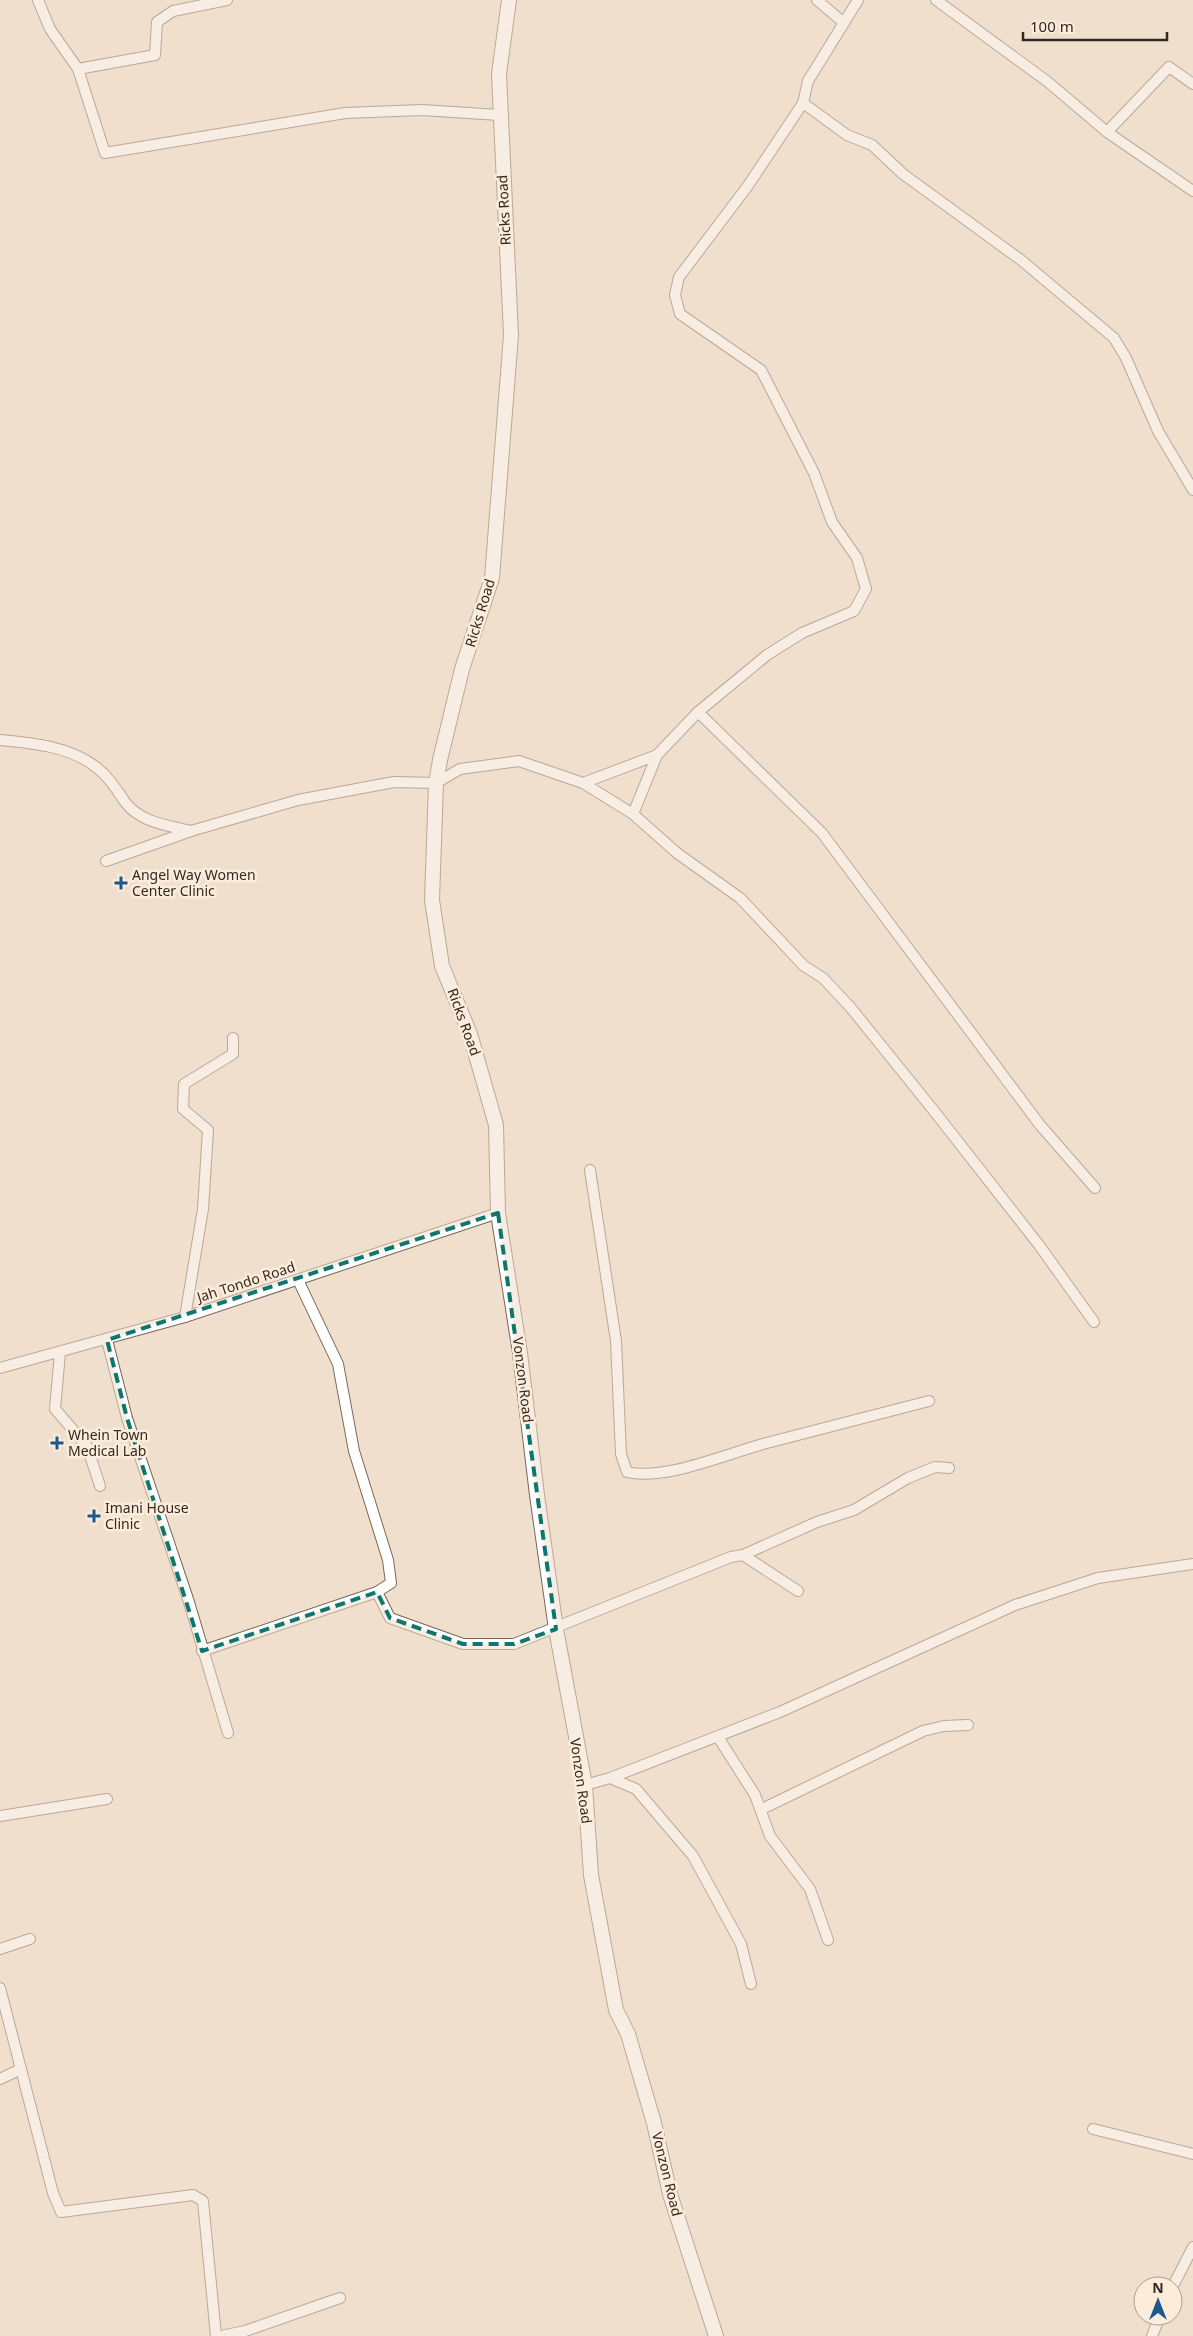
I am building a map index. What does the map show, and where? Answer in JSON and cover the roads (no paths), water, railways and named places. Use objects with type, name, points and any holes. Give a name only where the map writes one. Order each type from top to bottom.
[{"type":"street","points":[[38,0],[50,29],[78,69],[106,153],[345,113],[422,110],[499,115]]},
{"type":"street","points":[[78,69],[155,55],[157,22],[174,11],[227,0]]},
{"type":"street","name":"Ricks Road","points":[[498,1213],[496,1125],[470,1034],[442,966],[432,900],[436,783],[462,669],[492,578],[511,335],[499,115],[499,74],[509,0]]},
{"type":"street","points":[[817,0],[844,22]]},
{"type":"street","points":[[633,814],[657,754],[698,712],[767,655],[802,633],[854,611],[866,589],[856,558],[832,522],[814,472],[760,370],[680,314],[676,295],[679,277],[747,187],[803,103],[808,81],[858,0]]},
{"type":"street","points":[[936,0],[1048,82],[1107,132],[1193,191]]},
{"type":"street","points":[[1107,132],[1169,67],[1193,84]]},
{"type":"street","points":[[803,103],[847,135],[872,145],[904,174],[1021,260],[1114,338],[1126,358],[1158,431],[1193,490]]},
{"type":"street","points":[[698,712],[822,833],[1040,1125],[1095,1188]]},
{"type":"street","points":[[0,740],[35,743],[72,753],[101,771],[113,783],[126,804],[148,821],[191,831]]},
{"type":"street","points":[[583,783],[657,754]]},
{"type":"street","points":[[106,861],[191,831],[298,800],[361,788],[413,781],[436,783],[460,769],[519,761],[583,783],[633,814],[677,853],[740,898],[804,966],[823,978],[851,1008],[1039,1245],[1094,1322]]},
{"type":"street","points":[[185,1317],[203,1209],[208,1130],[182,1109],[184,1084],[233,1054],[233,1038]]},
{"type":"street","points":[[590,1170],[616,1341],[621,1454],[627,1472],[637,1474],[681,1468],[761,1444],[929,1401]]},
{"type":"street","name":"Jah Tondo Road","points":[[0,1368],[185,1317],[498,1213]]},
{"type":"street","name":"Vonzon Road","points":[[498,1213],[520,1354],[536,1495],[556,1629],[585,1785],[591,1875],[616,2010],[628,2034],[654,2123],[670,2194],[716,2336]]},
{"type":"street","points":[[202,1651],[377,1592],[391,1584],[388,1560],[354,1451],[338,1364],[298,1280]]},
{"type":"street","points":[[107,1340],[127,1418],[188,1599],[228,1734]]},
{"type":"street","points":[[60,1353],[54,1410],[87,1446],[100,1486]]},
{"type":"street","points":[[377,1592],[390,1618],[463,1644],[514,1644],[556,1629],[731,1557],[743,1555],[817,1522],[854,1510],[908,1478],[935,1467],[949,1468]]},
{"type":"street","points":[[743,1555],[798,1591]]},
{"type":"street","points":[[585,1785],[610,1778],[780,1712],[1015,1605],[1098,1578],[1193,1564]]},
{"type":"street","points":[[762,1809],[923,1731],[944,1726],[968,1724]]},
{"type":"street","points":[[718,1737],[762,1809],[765,1827],[770,1836],[810,1889],[828,1940]]},
{"type":"street","points":[[610,1778],[636,1789],[692,1856],[741,1944],[752,1984]]},
{"type":"street","points":[[0,1816],[107,1799]]},
{"type":"street","points":[[0,1949],[30,1939]]},
{"type":"street","points":[[0,1988],[53,2193],[61,2212],[193,2195],[202,2202],[216,2336]]},
{"type":"street","points":[[0,2079],[21,2070]]},
{"type":"street","points":[[1094,2129],[1193,2154]]},
{"type":"street","points":[[1178,2276],[1193,2247]]},
{"type":"street","points":[[221,2336],[245,2331],[340,2298]]},
{"type":"place","name":"Angel Way Women Center Clinic","points":[[121,883]]},
{"type":"place","name":"Whein Town Medical Lab","points":[[57,1443]]},
{"type":"place","name":"Imani House Clinic","points":[[94,1516]]}]
